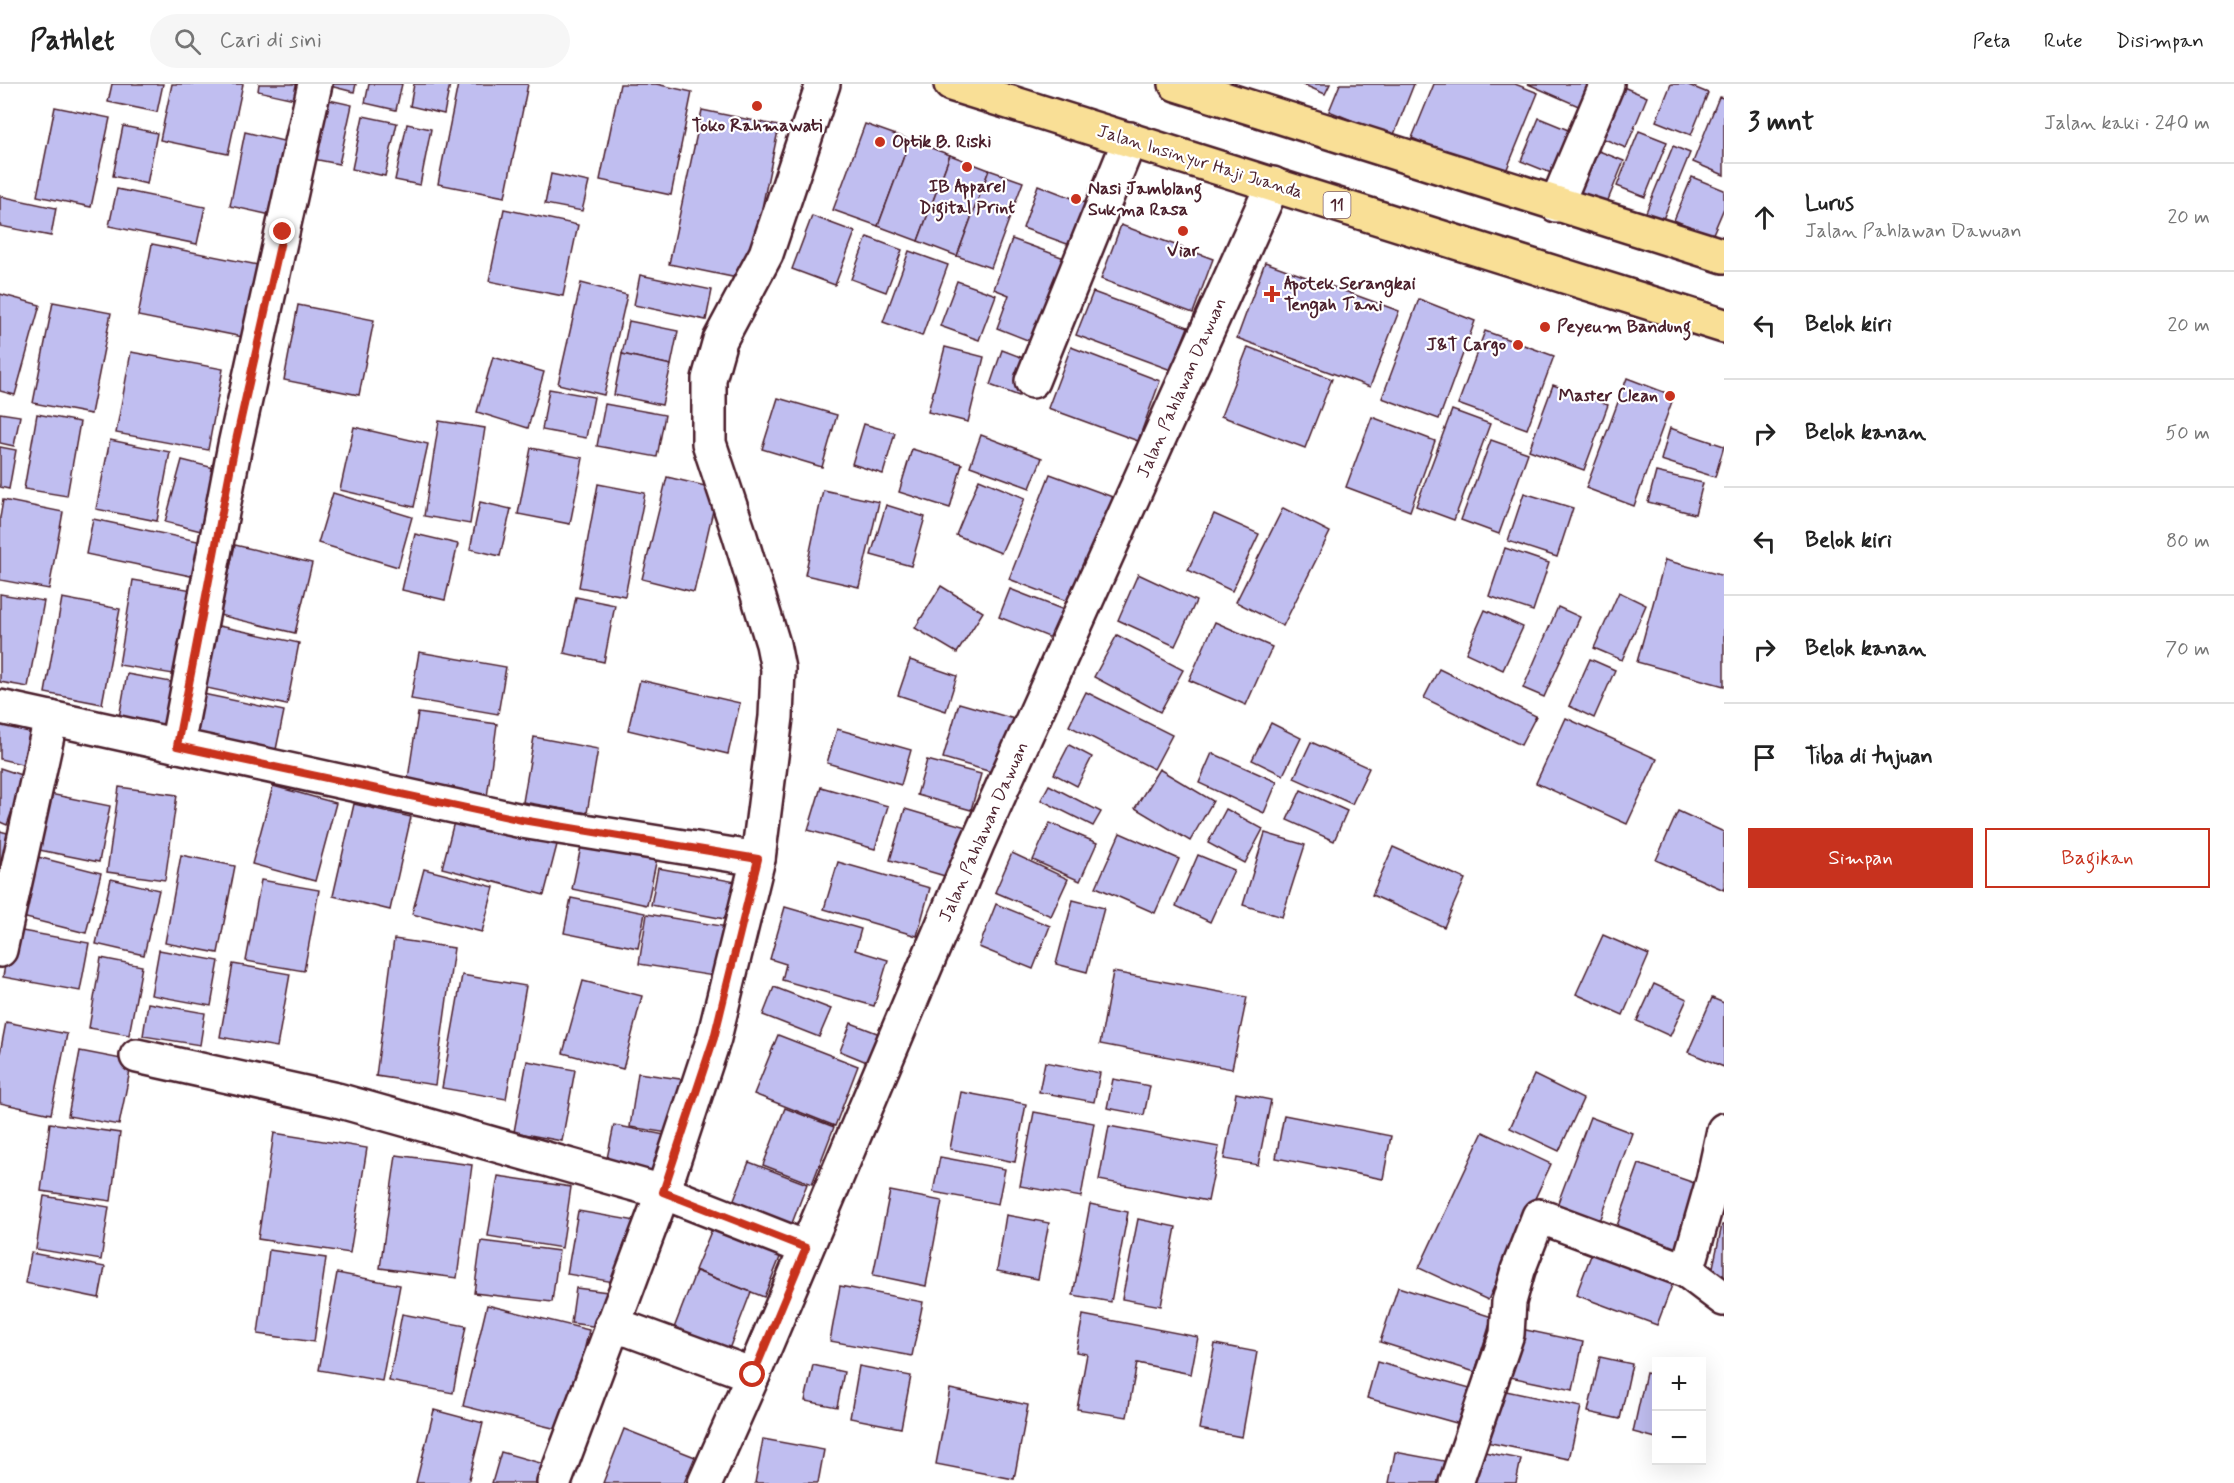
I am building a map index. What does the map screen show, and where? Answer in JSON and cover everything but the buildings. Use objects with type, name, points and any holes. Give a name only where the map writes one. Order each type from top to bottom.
[{"type":"highway","name":"Jalan Insinyur Haji Juanda","points":[[951,84],[1724,326]]},
{"type":"highway","points":[[1176,84],[1724,256]]},
{"type":"street","points":[[177,746],[235,445],[315,84]]},
{"type":"street","points":[[554,1483],[625,1330],[663,1192],[714,1038],[758,859],[776,717],[778,669],[763,611],[709,443],[709,379],[720,340],[766,254],[823,84]]},
{"type":"street","points":[[1556,205],[1607,84]]},
{"type":"street","points":[[1032,381],[1130,139]]},
{"type":"street","name":"Jalan Pahlawan Dawuan","points":[[705,1483],[753,1375],[982,833],[1273,184]]},
{"type":"street","points":[[0,707],[522,820],[758,859]]},
{"type":"street","points":[[0,950],[51,718]]},
{"type":"street","points":[[137,1056],[337,1100],[663,1192],[806,1248]]},
{"type":"street","points":[[1687,1271],[1713,1181],[1724,1130]]},
{"type":"street","points":[[1456,1483],[1507,1335],[1509,1302],[1518,1270],[1539,1216],[1687,1271],[1724,1299]]},
{"type":"street","points":[[625,1330],[753,1375]]},
{"type":"place","name":"Toko Rahmawati","points":[[757,106]]},
{"type":"place","name":"Optik B. Riski","points":[[880,142]]},
{"type":"place","name":"IB Apparel Digital Print","points":[[967,167]]},
{"type":"place","name":"Nasi Jamblang Sukma Rasa","points":[[1076,199]]},
{"type":"place","name":"Viar","points":[[1183,231]]},
{"type":"place","name":"Apotek Serangkai Tengah Tani","points":[[1272,294]]},
{"type":"place","name":"Peyeum Bandung","points":[[1545,327]]},
{"type":"place","name":"J&T Cargo","points":[[1518,345]]},
{"type":"place","name":"Master Clean","points":[[1670,396]]},
{"type":"route","points":[[283,232],[235,445],[177,746],[522,820],[758,859],[714,1038],[663,1192],[806,1248],[753,1375]]}]
